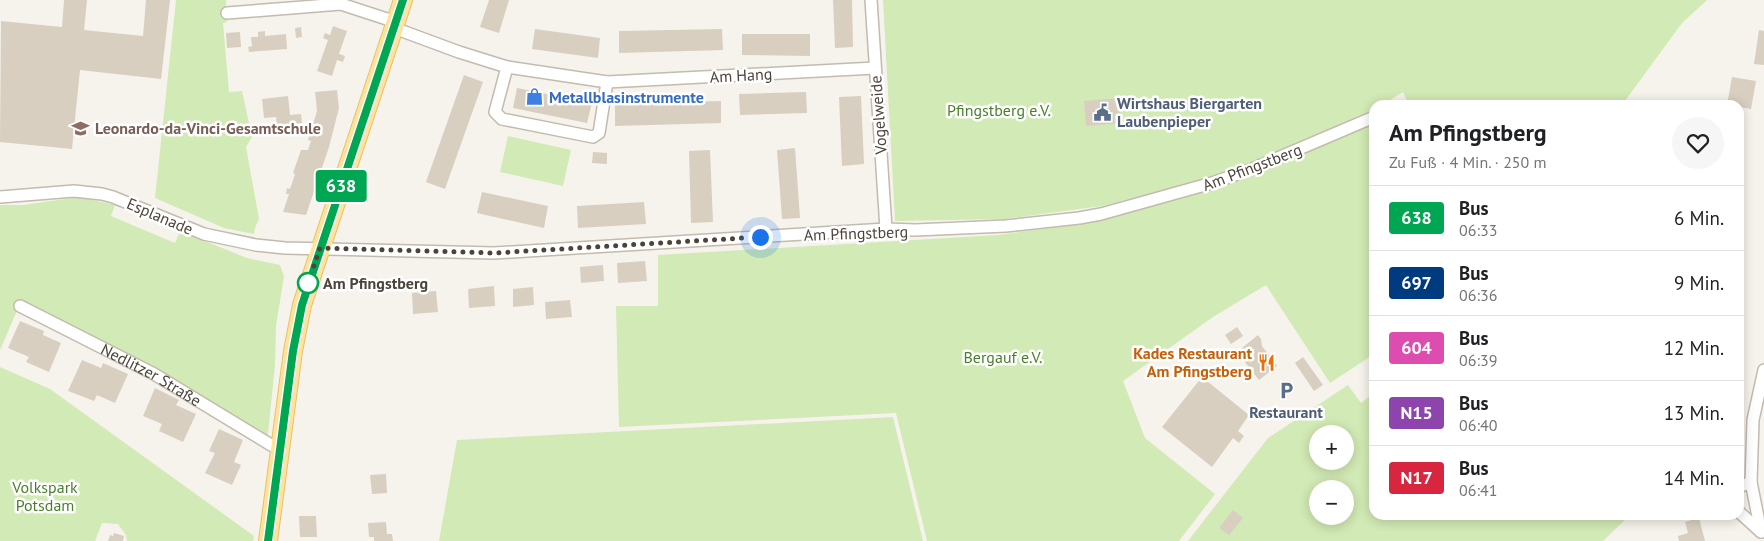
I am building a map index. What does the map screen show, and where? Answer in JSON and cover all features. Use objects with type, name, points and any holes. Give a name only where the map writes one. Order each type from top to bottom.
[{"type":"main road","points":[[268,541],[279,448],[297,329],[308,283],[403,0]]},
{"type":"street","name":"Vogelweide","points":[[871,0],[886,230]]},
{"type":"street","name":"Am Hang","points":[[227,13],[290,4],[341,4],[459,52],[507,67],[607,82],[875,68]]},
{"type":"street","points":[[507,67],[495,112],[502,119],[593,137],[599,133],[607,82]]},
{"type":"street","name":"Am Pfingstberg","points":[[320,248],[494,253],[886,230],[1006,226],[1079,218],[1122,209],[1212,183],[1252,169],[1369,119]]},
{"type":"street","name":"Esplanade","points":[[0,197],[74,191],[91,192],[113,197],[204,234],[256,245],[285,248],[320,248]]},
{"type":"street","name":"Nedlitzer Straße","points":[[20,306],[154,374],[279,448]]},
{"type":"street","points":[[1762,534],[1751,482],[1753,420],[1764,370]]},
{"type":"street","points":[[1744,485],[1751,482]]},
{"type":"street","points":[[1744,517],[1762,534]]},
{"type":"green space","points":[[176,0],[226,0],[227,22],[223,23],[229,92],[242,91],[252,137],[246,147],[259,219],[254,234],[224,228],[155,198]]},
{"type":"green space","name":"Pfingstberg e.V.","points":[[883,0],[1707,0],[1682,23],[1626,100],[1407,100],[1403,92],[1390,100],[1369,100],[1369,111],[1285,149],[1211,177],[1102,206],[1005,219],[895,221]]},
{"type":"green space","name":"Bergauf e.V.","points":[[1369,126],[1369,357],[1330,383],[1266,285],[1213,317],[1123,381],[1145,438],[1215,494],[1179,541],[927,541],[896,413],[619,427],[616,306],[658,306],[658,255],[998,235],[1103,220],[1213,188]]},
{"type":"green space","points":[[508,136],[571,150],[563,186],[500,172]]},
{"type":"green space","points":[[80,197],[115,205],[111,216],[175,243],[180,231],[247,258],[280,265],[284,276],[276,326],[275,366],[267,443],[154,374],[19,306],[0,350],[0,205],[23,205]]},
{"type":"green space","name":"Volkspark Potsdam","points":[[0,367],[50,389],[254,536],[253,541],[127,541],[126,535],[118,524],[102,523],[95,541],[0,541]]},
{"type":"green space","points":[[1348,385],[1361,403],[1369,397],[1369,520],[1625,520],[1603,541],[1188,541],[1268,438]]},
{"type":"green space","points":[[893,417],[923,541],[439,541],[457,440]]},
{"type":"building","points":[[64,0],[87,0],[84,30],[143,36],[146,0],[170,0],[161,79],[80,70],[72,149],[0,142],[1,21],[62,27]]},
{"type":"building","points":[[489,0],[509,0],[499,33],[480,27]]},
{"type":"building","points":[[833,0],[852,0],[853,47],[835,48]]},
{"type":"building","points":[[333,26],[347,31],[339,54],[345,56],[343,62],[337,60],[332,76],[317,71],[328,40],[323,38],[325,33],[330,35]]},
{"type":"building","points":[[301,27],[302,37],[296,38],[295,28]]},
{"type":"building","points":[[535,29],[600,38],[598,58],[532,49]]},
{"type":"building","points":[[722,29],[723,50],[619,53],[619,31]]},
{"type":"building","points":[[1759,30],[1764,31],[1764,65],[1754,64]]},
{"type":"building","points":[[265,31],[265,36],[286,34],[287,49],[249,52],[248,47],[252,46],[251,37],[258,37],[258,32]]},
{"type":"building","points":[[240,32],[241,47],[227,48],[226,33]]},
{"type":"building","points":[[742,34],[810,34],[810,56],[742,55]]},
{"type":"building","points":[[464,75],[483,82],[445,189],[426,182]]},
{"type":"building","points":[[1732,77],[1756,81],[1751,109],[1744,108],[1744,100],[1728,100]]},
{"type":"building","points":[[517,88],[592,103],[587,123],[513,108]]},
{"type":"building","points":[[337,90],[339,108],[329,147],[306,215],[283,212],[289,194],[286,194],[287,188],[290,189],[301,150],[308,150],[311,141],[308,140],[317,111],[315,92]]},
{"type":"building","points":[[806,92],[807,113],[740,115],[739,94]]},
{"type":"building","points":[[288,96],[290,115],[301,114],[302,123],[277,126],[276,117],[264,118],[262,99]]},
{"type":"building","points":[[861,96],[864,164],[842,166],[839,97]]},
{"type":"building","name":"Wirtshaus Biergarten Laubenpieper","points":[[1119,98],[1122,123],[1086,126],[1084,101]]},
{"type":"building","points":[[721,101],[721,123],[615,126],[615,104]]},
{"type":"building","points":[[795,148],[800,218],[782,219],[777,150]]},
{"type":"building","points":[[710,150],[713,222],[691,223],[689,151]]},
{"type":"building","points":[[593,152],[607,153],[607,164],[592,163]]},
{"type":"building","points":[[482,192],[548,206],[544,228],[477,213]]},
{"type":"building","points":[[644,202],[646,224],[578,228],[577,206]]},
{"type":"building","points":[[645,261],[647,281],[618,283],[617,263]]},
{"type":"building","points":[[603,265],[604,281],[581,283],[580,267]]},
{"type":"building","points":[[494,286],[495,306],[469,308],[468,289]]},
{"type":"building","points":[[533,287],[534,305],[513,307],[513,289]]},
{"type":"building","points":[[436,291],[438,312],[413,314],[412,293]]},
{"type":"building","points":[[570,300],[572,317],[546,319],[545,302]]},
{"type":"building","points":[[20,321],[44,331],[43,335],[61,343],[49,372],[26,362],[29,357],[8,348]]},
{"type":"building","points":[[1237,327],[1243,336],[1231,344],[1225,335]]},
{"type":"building","points":[[1258,335],[1262,346],[1277,366],[1259,380],[1237,352]]},
{"type":"building","points":[[1303,357],[1323,385],[1314,391],[1295,363]]},
{"type":"building","points":[[82,360],[101,368],[103,363],[128,374],[115,403],[97,395],[94,401],[68,391]]},
{"type":"building","points":[[1202,377],[1249,415],[1238,431],[1244,436],[1239,443],[1233,438],[1212,467],[1162,427]]},
{"type":"building","points":[[155,388],[179,400],[176,405],[196,414],[183,442],[159,431],[162,424],[143,416]]},
{"type":"building","points":[[219,429],[243,440],[234,462],[241,465],[232,485],[205,473],[215,453],[209,451]]},
{"type":"building","points":[[386,474],[387,493],[372,494],[370,475]]},
{"type":"building","points":[[1233,510],[1243,518],[1229,535],[1219,528]]},
{"type":"building","points":[[299,516],[316,516],[317,537],[300,537]]},
{"type":"building","points":[[1700,520],[1705,541],[1679,541],[1678,536],[1688,533],[1685,522]]},
{"type":"building","points":[[386,522],[387,534],[392,534],[393,541],[374,541],[374,537],[369,537],[368,523]]},
{"type":"building","points":[[114,533],[124,536],[123,541],[108,541],[110,535],[113,536]]},
{"type":"bus line","name":"638","points":[[268,541],[279,448],[293,351],[302,305],[403,0]]},
{"type":"place","name":"Metallblasinstrumente","points":[[535,97]]},
{"type":"place","name":"Wirtshaus Biergarten Laubenpieper","points":[[1103,112]]},
{"type":"place","name":"Leonardo-da-Vinci-Gesamtschule","points":[[81,128]]},
{"type":"place","name":"Am Pfingstberg","points":[[308,283]]},
{"type":"place","name":"Kades Restaurant Am Pfingstberg","points":[[1266,362]]},
{"type":"place","name":"Restaurant","points":[[1286,390]]},
{"type":"route","points":[[308,283],[320,248],[494,253],[760,237]]}]
